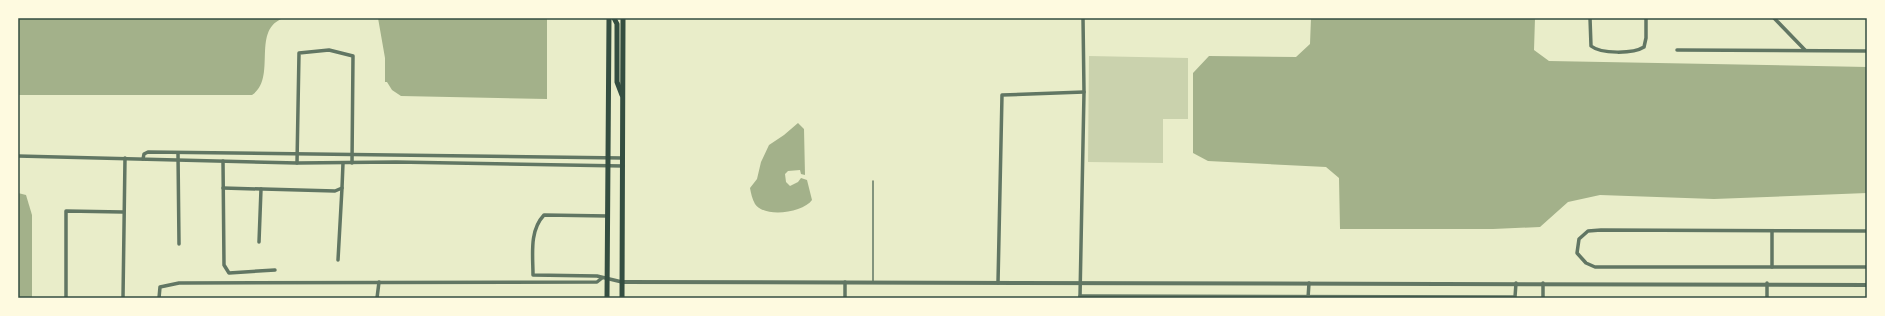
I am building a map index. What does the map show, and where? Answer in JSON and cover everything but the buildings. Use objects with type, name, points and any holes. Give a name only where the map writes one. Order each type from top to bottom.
[{"type":"main road","points":[[607,298],[604,278],[608,216],[607,158],[609,18]]},
{"type":"main road","points":[[614,18],[617,24],[617,82],[623,97]]},
{"type":"main road","points":[[622,298],[623,18]]},
{"type":"street","points":[[1083,18],[1084,92],[1080,297],[1516,297],[1516,283]]},
{"type":"street","points":[[1590,18],[1591,46],[1597,51],[1637,51],[1644,47],[1646,38],[1646,18]]},
{"type":"street","points":[[1774,18],[1805,50]]},
{"type":"street","points":[[297,163],[299,53],[329,50],[353,56],[352,162]]},
{"type":"street","points":[[1677,50],[1867,51]]},
{"type":"street","points":[[998,283],[1002,95],[1084,92]]},
{"type":"street","points":[[143,159],[144,154],[148,152],[623,158]]},
{"type":"street","points":[[178,153],[179,244]]},
{"type":"street","points":[[217,153],[217,161]]},
{"type":"street","points":[[252,154],[252,162]]},
{"type":"street","points":[[18,156],[297,163],[352,162],[623,166]]},
{"type":"street","points":[[551,157],[551,165]]},
{"type":"street","points":[[122,298],[125,158]]},
{"type":"street","points":[[223,161],[224,265],[230,273],[275,270]]},
{"type":"street","points":[[338,260],[343,163]]},
{"type":"street","points":[[223,188],[335,191],[342,188]]},
{"type":"street","points":[[259,242],[261,189]]},
{"type":"street","points":[[66,298],[66,210],[123,212]]},
{"type":"street","points":[[608,216],[544,215],[539,221],[532,241],[533,275],[596,276],[622,282],[1543,283],[1867,285]]},
{"type":"street","points":[[1867,231],[1772,232],[1601,230],[1588,231],[1579,239],[1577,253],[1586,263],[1595,267],[1867,267]]},
{"type":"street","points":[[1772,232],[1772,267]]},
{"type":"street","points":[[159,298],[160,287],[179,283],[597,282],[604,278]]},
{"type":"street","points":[[377,298],[379,282]]},
{"type":"street","points":[[845,282],[845,298]]},
{"type":"street","points":[[1308,298],[1309,283]]},
{"type":"street","points":[[1543,283],[1543,298]]},
{"type":"street","points":[[1767,284],[1767,298]]},
{"type":"lane","points":[[873,181],[873,282]]},
{"type":"shaded area","points":[[18,18],[284,18],[274,24],[268,32],[263,77],[259,87],[252,95],[18,95]]},
{"type":"shaded area","points":[[378,18],[547,18],[547,99],[401,96],[392,90],[387,82],[385,82],[385,58]]},
{"type":"shaded area","points":[[1311,18],[1535,18],[1534,50],[1549,61],[1867,67],[1867,193],[1714,199],[1600,195],[1568,202],[1540,227],[1493,229],[1340,229],[1339,178],[1326,167],[1208,161],[1193,153],[1193,73],[1209,56],[1296,57],[1310,44]]},
{"type":"shaded area","points":[[1089,56],[1188,58],[1188,119],[1163,119],[1163,163],[1088,162]]},
{"type":"shaded area","points":[[798,123],[804,129],[805,175],[801,174],[800,170],[788,171],[785,174],[786,182],[790,186],[798,182],[801,178],[807,180],[812,200],[801,208],[792,211],[766,211],[755,204],[750,188],[757,179],[761,162],[769,145]]},
{"type":"shaded area","points":[[18,193],[26,195],[32,215],[32,298],[18,298]]}]
